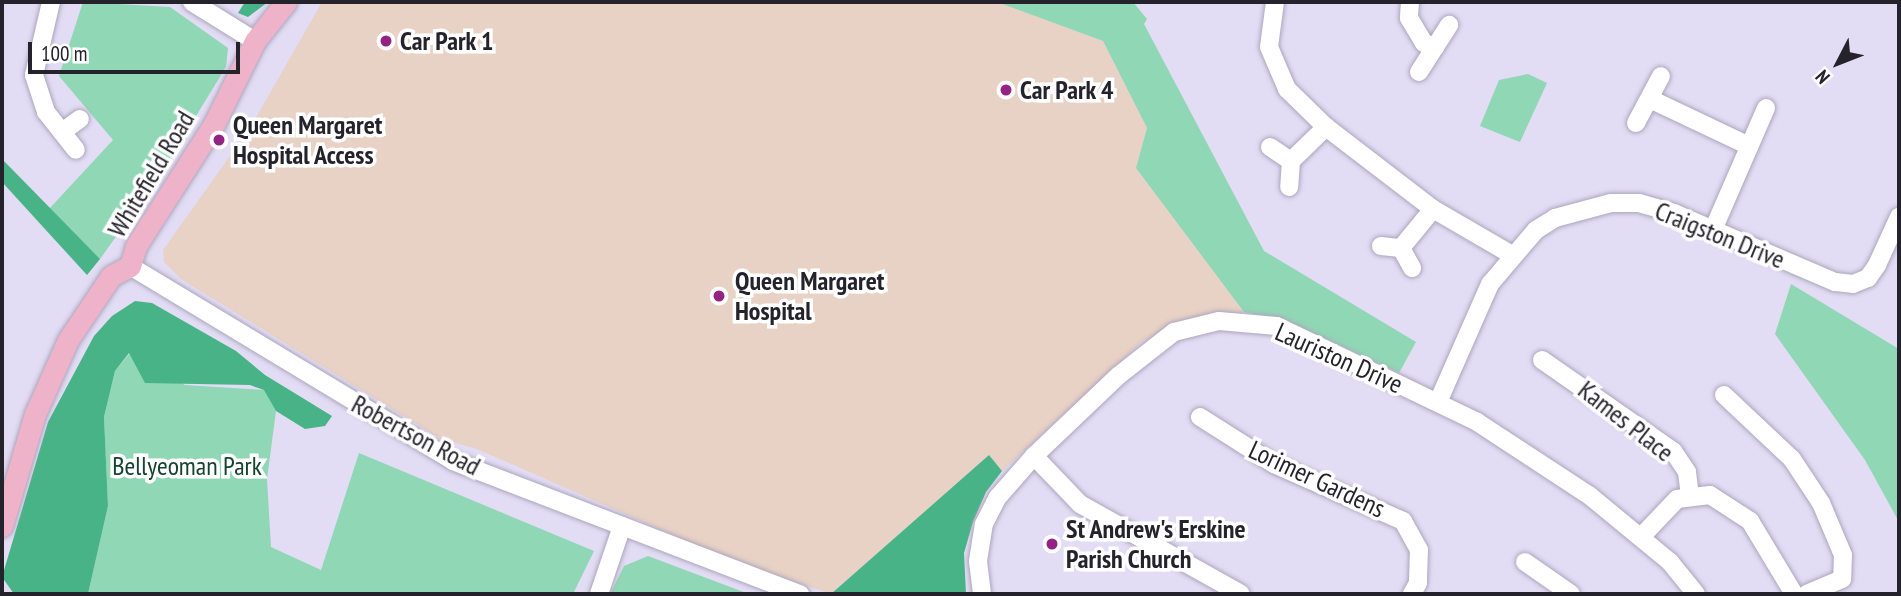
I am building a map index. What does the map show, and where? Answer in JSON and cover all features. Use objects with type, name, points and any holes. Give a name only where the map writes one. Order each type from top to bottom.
[{"type":"main road","name":"Whitefield Road","points":[[2,526],[25,442],[59,359],[94,297],[111,276],[130,266],[136,246],[214,124],[255,41],[286,2]]},
{"type":"street","points":[[51,2],[34,75],[46,112],[76,150]]},
{"type":"street","points":[[192,2],[255,41]]},
{"type":"street","points":[[1275,2],[1269,47],[1287,89],[1326,127],[1433,209],[1512,255]]},
{"type":"street","points":[[1410,2],[1409,18],[1424,43],[1435,47]]},
{"type":"street","points":[[1419,72],[1449,25]]},
{"type":"street","points":[[1636,123],[1661,76]]},
{"type":"street","points":[[1650,99],[1749,146]]},
{"type":"street","points":[[1713,230],[1766,108]]},
{"type":"street","points":[[62,132],[80,119]]},
{"type":"street","points":[[1289,187],[1291,161],[1326,127]]},
{"type":"street","points":[[1270,148],[1291,161]]},
{"type":"street","name":"Craigston Drive","points":[[1438,402],[1490,284],[1535,230],[1555,218],[1611,203],[1639,203],[1713,230],[1835,282],[1853,284],[1868,278],[1877,265],[1899,217]]},
{"type":"street","points":[[1401,248],[1433,209]]},
{"type":"street","points":[[1381,246],[1401,248]]},
{"type":"street","points":[[1401,248],[1412,268]]},
{"type":"street","name":"Robertson Road","points":[[130,266],[453,461],[800,594]]},
{"type":"street","name":"Lauriston Drive","points":[[982,594],[978,561],[984,524],[999,497],[1034,456],[1118,376],[1174,332],[1219,321],[1277,326],[1438,402],[1551,467],[1641,537],[1696,594]]},
{"type":"street","name":"Kames Place","points":[[1542,360],[1673,451],[1687,472],[1690,496]]},
{"type":"street","points":[[1724,395],[1792,459],[1821,503],[1843,555],[1842,579],[1807,594]]},
{"type":"street","name":"Lorimer Gardens","points":[[1200,417],[1274,464],[1403,521],[1419,550],[1419,583],[1412,594]]},
{"type":"street","points":[[1034,456],[1080,504],[1241,594]]},
{"type":"street","points":[[1641,537],[1665,507],[1690,496],[1710,495],[1750,521],[1794,594]]},
{"type":"street","points":[[599,594],[622,526]]},
{"type":"street","points":[[1525,562],[1571,594]]},
{"type":"shaded area","name":"Queen Margaret Hospital","points":[[322,2],[997,2],[1103,41],[1147,128],[1136,168],[1244,312],[1144,340],[1002,471],[989,455],[831,594],[730,560],[477,449],[441,439],[181,279],[164,262],[163,250],[250,128]]},
{"type":"green space","points":[[83,2],[170,7],[228,48],[226,67],[158,178],[100,259],[49,209],[113,140],[59,76]]},
{"type":"green space","points":[[245,2],[268,2],[248,17],[238,13]]},
{"type":"green space","points":[[997,2],[1133,2],[1147,19],[1144,24],[1264,251],[1416,342],[1399,373],[1290,322],[1244,312],[1136,168],[1147,128],[1103,41]]},
{"type":"green space","points":[[1528,74],[1547,83],[1520,142],[1480,126],[1499,80]]},
{"type":"green space","points":[[2,159],[100,259],[87,275],[2,182]]},
{"type":"green space","points":[[1791,284],[1899,349],[1899,522],[1865,460],[1775,334]]},
{"type":"green space","points":[[135,301],[152,303],[236,351],[265,375],[332,416],[325,426],[305,429],[276,411],[264,390],[250,385],[145,383],[129,353],[115,371],[104,417],[108,506],[88,594],[14,594],[2,577],[48,422],[94,336],[112,316]]},
{"type":"green space","name":"Bellyeoman Park","points":[[130,353],[185,385],[265,390],[276,411],[267,479],[271,547],[321,570],[359,453],[594,551],[573,594],[88,594],[108,506],[104,417],[115,371]]},
{"type":"green space","points":[[989,455],[1002,471],[986,492],[973,522],[964,553],[966,594],[831,594]]},
{"type":"green space","points":[[648,556],[749,594],[610,594],[624,566]]},
{"type":"place","name":"Car Park 1","points":[[386,41]]},
{"type":"place","name":"Car Park 4","points":[[1006,90]]},
{"type":"place","name":"Queen Margaret Hospital Access","points":[[219,140]]},
{"type":"place","name":"Queen Margaret Hospital","points":[[719,296]]},
{"type":"place","name":"St Andrew's Erskine Parish Church","points":[[1052,544]]}]
